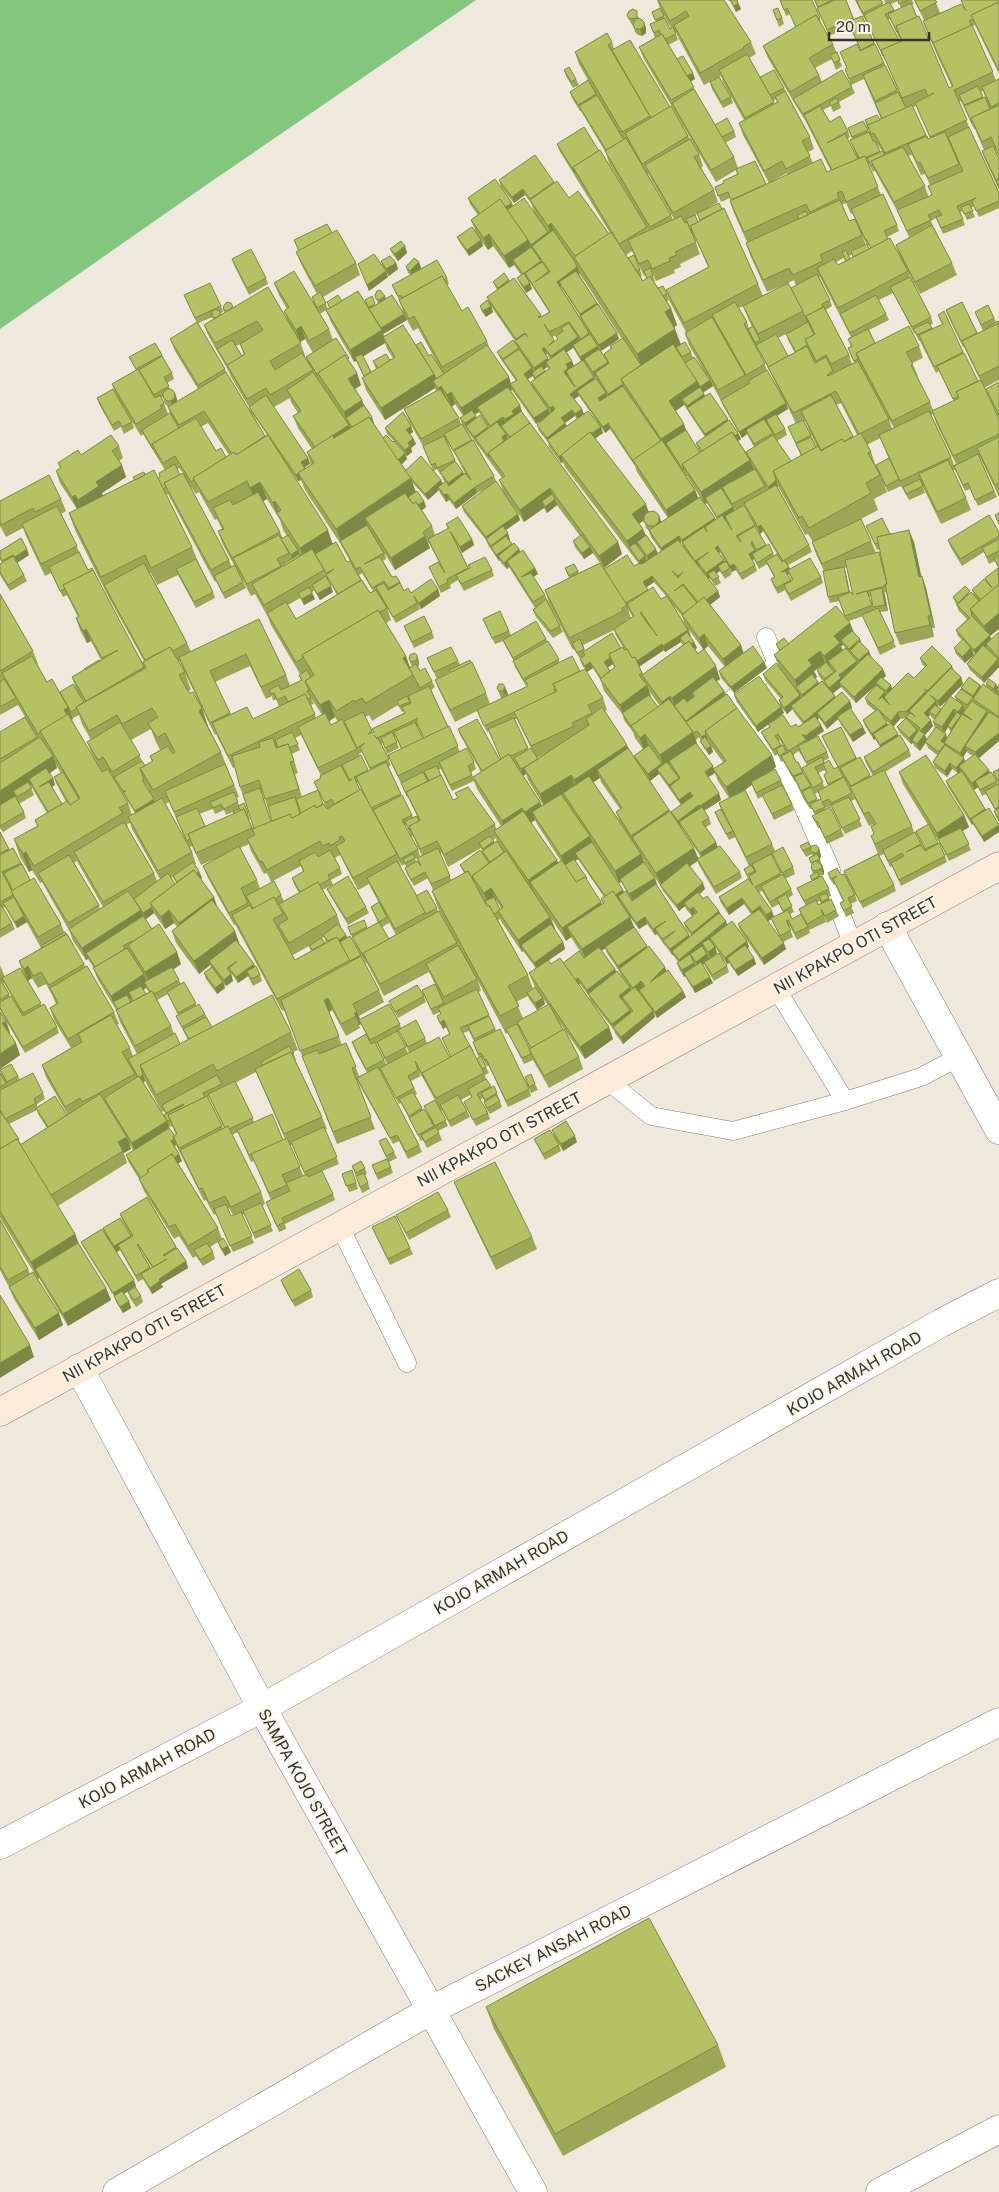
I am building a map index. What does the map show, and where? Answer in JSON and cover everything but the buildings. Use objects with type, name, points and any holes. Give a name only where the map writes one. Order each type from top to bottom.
[{"type":"street","name":"NII KPAKPO OTI STREET","points":[[0,1412],[886,926],[999,866]]},
{"type":"street","points":[[886,926],[999,1130]]},
{"type":"street","name":"KOJO ARMAH ROAD","points":[[0,1845],[262,1708],[941,1323],[999,1293]]},
{"type":"street","name":"SAMPA KOJO STREET","points":[[79,1368],[262,1708],[533,2192]]},
{"type":"street","name":"SACKEY ANSAH ROAD","points":[[117,2192],[431,2010],[999,1722]]},
{"type":"street","points":[[880,2192],[999,2129]]},
{"type":"lane","points":[[766,636],[777,664],[732,699],[799,797],[831,870],[828,880],[852,945]]},
{"type":"lane","points":[[776,988],[846,1101]]},
{"type":"lane","points":[[607,1080],[651,1116],[733,1131],[846,1101],[921,1077],[958,1057]]},
{"type":"lane","points":[[339,1225],[407,1363]]},
{"type":"shaded area","points":[[0,0],[476,0],[0,329]]}]
